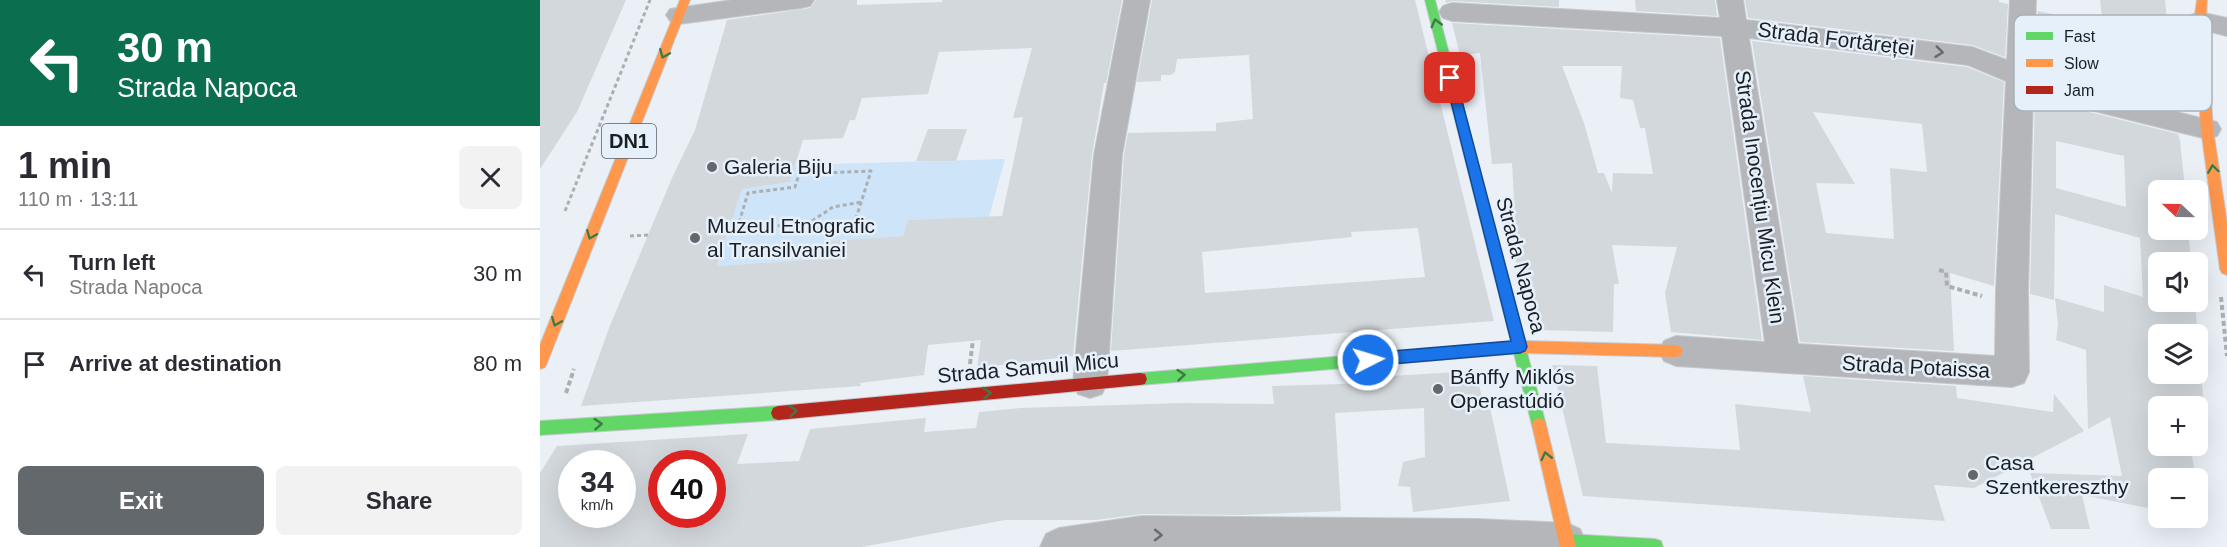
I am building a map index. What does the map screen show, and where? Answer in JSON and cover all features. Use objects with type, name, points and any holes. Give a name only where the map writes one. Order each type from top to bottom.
[{"type":"main road","name":"Strada Napoca","points":[[1441,6],[1567,545]]},
{"type":"main road","name":"DN1","points":[[540,363],[682,7]]},
{"type":"main road","points":[[2206,111],[2227,269]]},
{"type":"main road","name":"Strada Samuil Micu","points":[[540,428],[789,412],[1090,383],[1520,347]]},
{"type":"main road","name":"Strada Potaissa","points":[[1520,347],[1676,351]]},
{"type":"main road","points":[[1567,545],[1654,547]]},
{"type":"street","points":[[682,7],[801,0]]},
{"type":"street","points":[[1090,383],[1108,155],[1137,0]]},
{"type":"street","name":"Strada Inocențiu Micu Klein","points":[[1730,0],[1784,359]]},
{"type":"street","name":"Strada Potaissa","points":[[2022,15],[2023,0]]},
{"type":"street","name":"Strada Fortăreței","points":[[1441,6],[1735,28],[1972,56],[2014,75]]},
{"type":"street","points":[[2212,18],[2227,27]]},
{"type":"street","name":"Strada Potaissa","points":[[1676,351],[2012,372],[2001,294],[2017,111]]},
{"type":"street","name":"Strada Fortăreței","points":[[2132,111],[2207,129]]},
{"type":"street","points":[[1059,547],[1142,535],[1477,538],[1567,545]]},
{"type":"path","points":[[561,221],[650,0]]},
{"type":"path","points":[[729,230],[809,223],[827,234],[852,231],[871,171],[799,174],[795,187],[748,193],[737,229]]},
{"type":"path","points":[[809,223],[817,215],[840,204],[861,202]]},
{"type":"path","points":[[630,236],[648,235]]},
{"type":"path","points":[[1939,270],[1946,272],[1947,286],[2001,294]]},
{"type":"path","points":[[972,350],[973,340]]},
{"type":"shaded area","points":[[1005,159],[989,217],[908,220],[903,236],[827,241],[820,259],[717,266],[742,189],[790,182],[795,165]]},
{"type":"building","points":[[540,0],[626,0],[577,112],[540,169]]},
{"type":"building","points":[[816,0],[857,0],[857,5],[942,2],[942,0],[1122,0],[1106,83],[1104,83],[1092,155],[1073,356],[977,368],[981,340],[928,345],[924,375],[860,383],[861,386],[581,406],[609,328],[672,178],[695,130],[727,20],[810,8]],"holes":[[[1032,48],[1013,118],[1023,117],[1002,216],[908,220],[903,236],[827,241],[820,259],[717,266],[742,189],[790,182],[803,140],[843,138],[850,120],[855,120],[862,98],[928,94],[939,52]]]},
{"type":"building","points":[[1152,0],[1415,0],[1494,321],[1111,351],[1124,155],[1128,133],[1216,131],[1216,123],[1253,119],[1249,55],[1177,59],[1175,72],[1171,75],[1161,75],[1161,81],[1137,82]],"holes":[[[1418,228],[1425,277],[1205,293],[1202,252],[1352,237],[1351,232]]]},
{"type":"building","points":[[1445,0],[1559,0],[1559,7],[1452,1],[1446,3]]},
{"type":"building","points":[[1635,0],[1715,0],[1717,16],[1636,11]]},
{"type":"building","points":[[1745,0],[1999,0],[1999,2],[2008,4],[2005,57],[1972,45],[1748,18]]},
{"type":"building","points":[[2100,0],[2165,0],[2167,15],[2102,15]]},
{"type":"building","points":[[2038,11],[2057,15],[2038,15]]},
{"type":"building","points":[[1452,23],[1720,38],[1762,340],[1671,332],[1665,293],[1677,247],[1612,245],[1619,284],[1614,284],[1613,332],[1540,330],[1537,317],[1531,318],[1504,215],[1515,216],[1512,163],[1492,164],[1480,53],[1460,55]],"holes":[[[1562,66],[1622,66],[1620,98],[1633,100],[1640,128],[1645,128],[1653,174],[1613,173],[1612,193],[1604,173],[1598,173],[1584,123]]]},
{"type":"building","points":[[1752,41],[1967,67],[2004,82],[1994,286],[1950,273],[1954,351],[1800,342]],"holes":[[[1813,112],[1922,124],[1927,172],[1890,168],[1894,239],[1826,233],[1816,183],[1855,184]]]},
{"type":"building","points":[[2035,111],[2085,111],[2178,134],[2184,180],[2148,180],[2148,240],[2189,240],[2190,252],[2148,252],[2148,312],[2196,312],[2197,324],[2148,324],[2148,384],[2202,384],[2203,396],[2148,396],[2148,456],[2192,456],[2194,468],[2148,468],[2148,508],[2082,495],[2090,529],[2051,529],[2030,473],[2122,476],[2110,417],[2088,429],[2086,350],[2056,340],[2058,324],[2055,298],[2104,312],[2104,285],[2143,297],[2140,238],[2055,214],[2054,300],[2030,294]],"holes":[[[2056,141],[2124,156],[2126,207],[2056,188]]]},
{"type":"building","points":[[928,129],[967,129],[956,161],[916,161]]},
{"type":"building","points":[[1552,365],[1597,366],[1606,443],[1740,450],[1735,404],[1811,412],[1803,376],[1956,386],[1957,398],[2053,412],[2054,394],[2084,431],[1974,488],[1934,485],[1945,521],[1583,496]]},
{"type":"building","points":[[1476,371],[1484,407],[1490,407],[1510,501],[1413,512],[1410,487],[1398,486],[1403,462],[1425,457],[1424,408],[1335,413],[1341,511],[1242,515],[1142,514],[1096,520],[1005,520],[862,547],[540,547],[540,473],[557,446],[748,434],[737,464],[799,461],[810,429],[926,418],[924,432],[976,428],[979,412],[1020,408],[1183,403],[1274,404],[1272,386],[1373,383],[1372,377]]},
{"type":"traffic: fast","points":[[1430,0],[1539,425]]},
{"type":"traffic: fast","points":[[1140,379],[1392,358]]},
{"type":"traffic: fast","points":[[540,428],[778,413]]},
{"type":"traffic: fast","points":[[1567,542],[1655,547]]},
{"type":"traffic: slow","points":[[540,363],[685,0]]},
{"type":"traffic: slow","points":[[2201,15],[2202,0]]},
{"type":"traffic: slow","points":[[2206,111],[2227,269]]},
{"type":"traffic: slow","points":[[1392,358],[1520,347],[1676,351]]},
{"type":"traffic: slow","points":[[1539,425],[1568,547]]},
{"type":"traffic: jam","points":[[778,413],[1140,379]]},
{"type":"place","name":"Galeria Biju","points":[[712,167]]},
{"type":"place","name":"Muzeul Etnografic al Transilvaniei","points":[[695,238]]},
{"type":"place","name":"Bánffy Miklós Operastúdió","points":[[1438,389]]},
{"type":"place","name":"Casa Szentkereszthy","points":[[1973,475]]},
{"type":"route","points":[[1368,360],[1520,347],[1450,78]]}]
